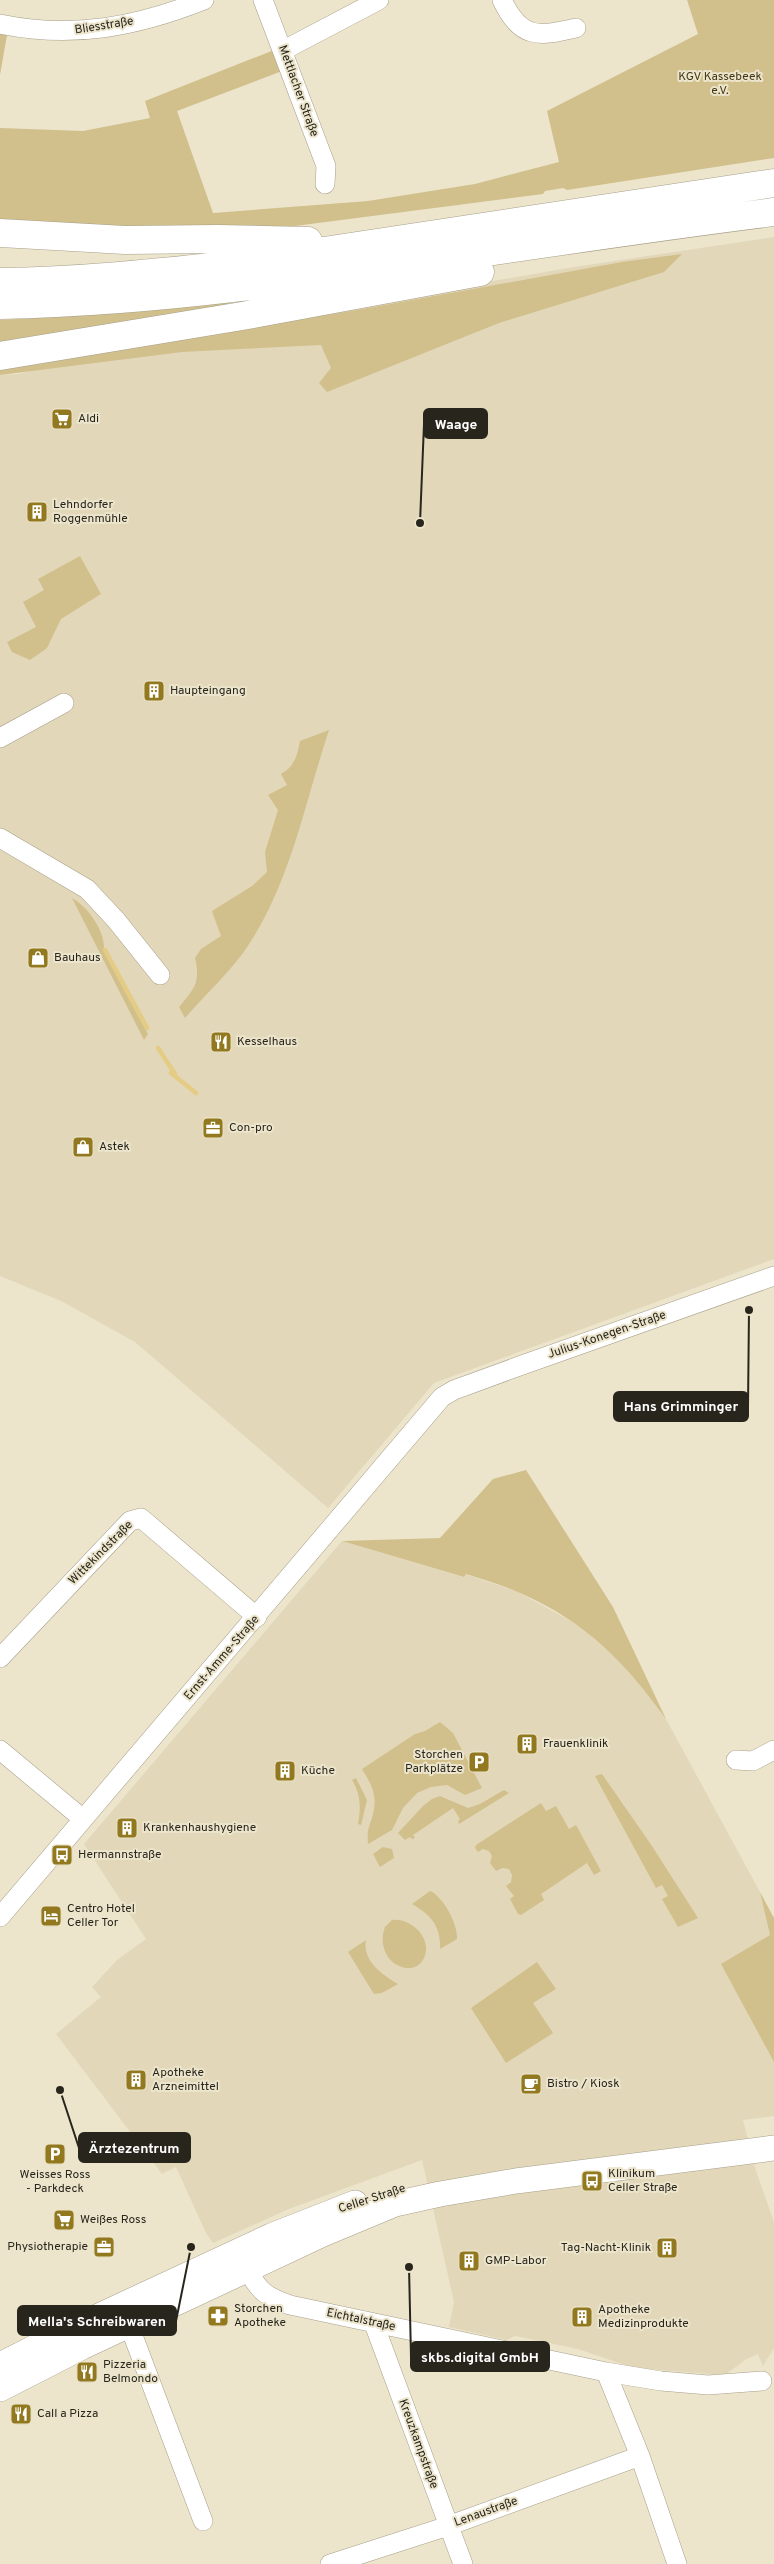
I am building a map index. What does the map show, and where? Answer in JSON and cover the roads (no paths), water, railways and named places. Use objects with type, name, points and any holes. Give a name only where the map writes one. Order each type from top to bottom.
[{"type":"highway","points":[[0,282],[54,281],[146,274],[384,244],[774,183]]},
{"type":"highway","points":[[0,305],[147,298],[236,289],[762,213]]},
{"type":"highway","points":[[0,356],[364,294],[638,241],[708,221]]},
{"type":"highway","points":[[0,233],[125,240],[227,239],[384,244]]},
{"type":"main road","name":"Celler Straße","points":[[244,2260],[317,2217],[403,2188],[496,2171],[774,2135]]},
{"type":"main road","name":"Celler Straße","points":[[0,2365],[147,2305],[244,2260],[408,2201],[516,2181],[774,2148]]},
{"type":"main road","name":"Celler Straße","points":[[0,2389],[129,2325],[147,2305]]},
{"type":"street","name":"Bliesstraße","points":[[0,24],[38,31],[73,32],[115,26],[181,9],[204,0]]},
{"type":"street","name":"Mettlacher Straße","points":[[263,0],[284,50],[326,166],[325,184]]},
{"type":"street","points":[[284,50],[379,0]]},
{"type":"street","points":[[502,0],[511,18],[522,28],[538,34],[550,34],[576,28]]},
{"type":"street","points":[[0,738],[64,703]]},
{"type":"street","points":[[0,838],[87,889],[116,920],[160,975]]},
{"type":"street","name":"Julius-Konegen-Straße","points":[[442,1397],[454,1390],[525,1364],[774,1276]]},
{"type":"street","name":"Ernst-Amme-Straße","points":[[0,1917],[257,1617],[442,1397]]},
{"type":"street","name":"Wittekindstraße","points":[[0,1658],[130,1521],[137,1518],[141,1518],[257,1617]]},
{"type":"street","points":[[0,1750],[84,1819]]},
{"type":"street","points":[[736,1760],[753,1761],[774,1750]]},
{"type":"street","name":"Eichtalstraße","points":[[244,2260],[254,2283],[268,2297],[290,2305],[606,2372],[661,2381],[708,2385],[762,2381]]},
{"type":"street","name":"Kreuzkampstraße","points":[[374,2324],[463,2564]]},
{"type":"street","points":[[129,2325],[203,2521]]},
{"type":"street","points":[[606,2372],[640,2456],[677,2564]]},
{"type":"street","name":"Lenaustraße","points":[[330,2564],[448,2526],[640,2456]]},
{"type":"waterway","points":[[105,950],[147,1028]]},
{"type":"waterway","points":[[158,1048],[175,1074]]},
{"type":"waterway","points":[[171,1073],[196,1093]]},
{"type":"place","name":"Aldi","points":[[62,419]]},
{"type":"place","name":"Lehndorfer Roggenmühle","points":[[37,512]]},
{"type":"place","name":"Waage","points":[[420,523]]},
{"type":"place","name":"Haupteingang","points":[[154,691]]},
{"type":"place","name":"Bauhaus","points":[[38,958]]},
{"type":"place","name":"Kesselhaus","points":[[221,1042]]},
{"type":"place","name":"Con-pro","points":[[213,1128]]},
{"type":"place","name":"Astek","points":[[83,1147]]},
{"type":"place","name":"Hans Grimminger","points":[[749,1310]]},
{"type":"place","name":"Frauenklinik","points":[[527,1744]]},
{"type":"place","name":"Storchen Parkplätze","points":[[479,1762]]},
{"type":"place","name":"Küche","points":[[285,1771]]},
{"type":"place","name":"Krankenhaushygiene","points":[[127,1828]]},
{"type":"place","name":"Hermannstraße","points":[[62,1855]]},
{"type":"place","name":"Centro Hotel Celler Tor","points":[[51,1916]]},
{"type":"place","name":"Apotheke Arzneimittel","points":[[136,2080]]},
{"type":"place","name":"Bistro / Kiosk","points":[[531,2084]]},
{"type":"place","name":"Ärztezentrum","points":[[60,2090]]},
{"type":"place","name":"Weisses Ross - Parkdeck","points":[[55,2154]]},
{"type":"place","name":"Klinikum Celler Straße","points":[[592,2181]]},
{"type":"place","name":"Weißes Ross","points":[[64,2220]]},
{"type":"place","name":"Physiotherapie","points":[[104,2247]]},
{"type":"place","name":"Mella's Schreibwaren","points":[[191,2247]]},
{"type":"place","name":"Tag-Nacht-Klinik","points":[[667,2248]]},
{"type":"place","name":"GMP-Labor","points":[[469,2261]]},
{"type":"place","name":"skbs.digital GmbH","points":[[409,2267]]},
{"type":"place","name":"Storchen Apotheke","points":[[218,2316]]},
{"type":"place","name":"Apotheke Medizinprodukte","points":[[582,2317]]},
{"type":"place","name":"Pizzeria Belmondo","points":[[87,2372]]},
{"type":"place","name":"Call a Pizza","points":[[21,2414]]},
{"type":"park label","name":"KGV Kassebeek e.V.","points":[[720,84]]}]
